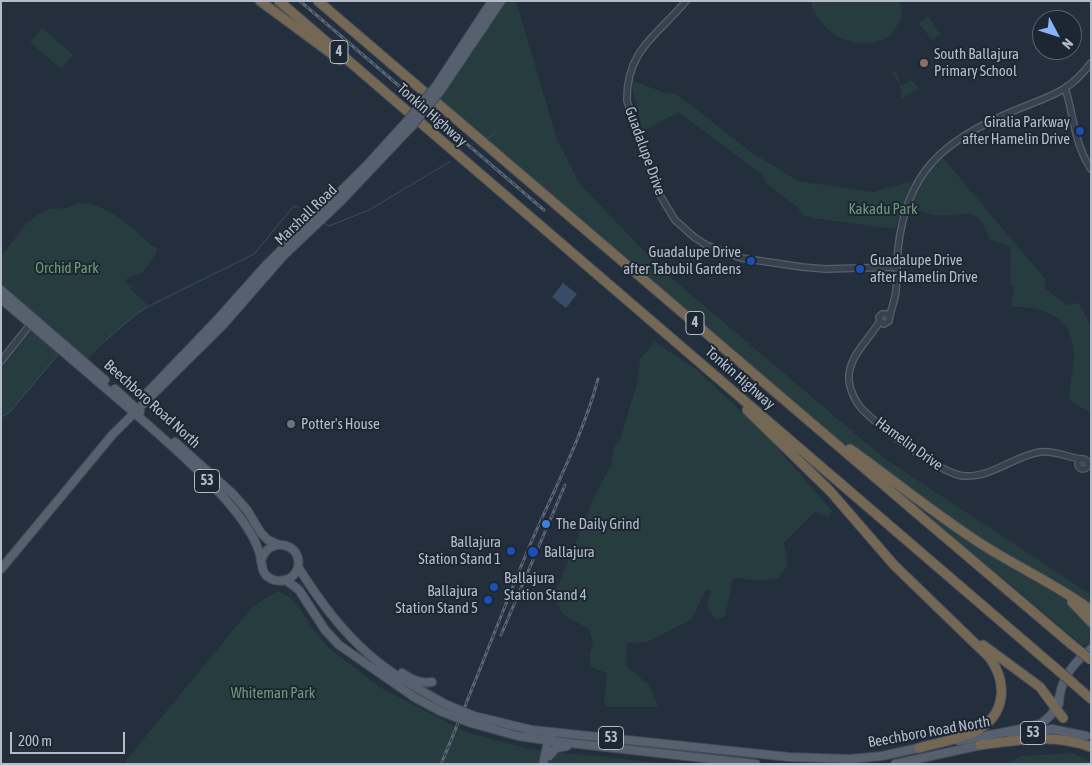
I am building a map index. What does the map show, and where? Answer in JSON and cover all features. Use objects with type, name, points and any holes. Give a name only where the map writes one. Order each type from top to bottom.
[{"type":"highway","points":[[260,1],[398,104]]},
{"type":"highway","name":"Tonkin Highway","points":[[279,1],[1091,699]]},
{"type":"highway","name":"Tonkin Highway","points":[[318,1],[1091,660]]},
{"type":"highway","points":[[322,1],[415,84]]},
{"type":"highway","points":[[698,360],[724,388],[821,482],[894,565],[996,667],[1001,687],[999,705],[990,722],[976,732],[919,748]]},
{"type":"highway","points":[[804,416],[964,532],[1001,557],[1059,589],[1091,610]]},
{"type":"highway","points":[[1059,589],[1091,622]]},
{"type":"highway","points":[[948,617],[1040,687],[1057,703],[1063,718]]},
{"type":"highway","points":[[980,745],[1043,738],[1067,740],[1091,747]]},
{"type":"main road","name":"Marshall Road","points":[[439,88],[492,1]]},
{"type":"main road","name":"Marshall Road","points":[[1,569],[113,434],[266,265],[410,123],[479,36],[502,1]]},
{"type":"main road","name":"Beechboro Road North","points":[[1,290],[32,321],[233,494],[247,510],[261,533],[268,540],[277,544]]},
{"type":"main road","name":"Beechboro Road North","points":[[1,299],[32,321]]},
{"type":"main road","name":"Beechboro Road North","points":[[134,410],[222,496],[248,530],[258,548],[261,561]]},
{"type":"main road","points":[[261,561],[266,550],[277,544]]},
{"type":"main road","name":"53","points":[[277,544],[288,546],[293,550],[298,561],[298,567],[333,618],[351,638],[372,658],[442,707]]},
{"type":"main road","name":"53","points":[[261,561],[262,570],[269,578],[280,582],[286,580],[299,590],[325,630],[339,645],[414,698],[525,737],[756,764]]},
{"type":"main road","points":[[286,580],[291,577],[298,567]]},
{"type":"main road","points":[[351,638],[409,678],[421,682],[432,682]]},
{"type":"main road","points":[[1057,703],[1061,687],[1067,675],[1091,649]]},
{"type":"main road","name":"Beechboro Road North","points":[[715,748],[789,757],[850,758],[882,756],[1036,725],[1046,720],[1057,703]]},
{"type":"main road","points":[[1063,718],[1073,730],[1088,737]]},
{"type":"main road","name":"53","points":[[472,719],[551,732],[715,748]]},
{"type":"main road","name":"Beechboro Road North","points":[[895,764],[1046,730],[1065,731],[1088,737]]},
{"type":"main road","points":[[546,760],[551,732]]},
{"type":"main road","points":[[525,737],[538,742],[546,760]]},
{"type":"main road","points":[[546,760],[556,748],[576,744]]},
{"type":"main road","points":[[715,748],[710,750],[709,754],[724,760]]},
{"type":"street","name":"Guadalupe Drive","points":[[686,1],[646,44],[634,60],[628,76],[627,92],[627,101],[655,186],[675,220],[706,244],[742,258],[810,268],[881,268],[897,270]]},
{"type":"street","points":[[897,270],[900,236],[908,202],[918,181],[935,158],[984,124],[1058,93],[1074,82],[1091,63]]},
{"type":"street","points":[[1065,88],[1075,122],[1078,145],[1091,169]]},
{"type":"street","points":[[1058,93],[1070,104]]},
{"type":"street","name":"Hamelin Drive","points":[[897,270],[896,291],[887,315],[888,322],[882,323],[873,332],[855,356],[850,369],[849,382],[855,399],[870,416],[901,442],[943,470],[960,476],[978,476],[1033,453],[1042,452],[1056,452],[1080,462],[1085,459],[1089,466]]},
{"type":"street","points":[[1,361],[32,321]]},
{"type":"green space","points":[[501,1],[516,1],[556,136],[579,183],[663,271],[884,458],[1091,595],[1091,610],[1078,601],[1091,622],[1091,644],[1082,645],[433,99]]},
{"type":"green space","points":[[899,1],[902,11],[901,18],[893,32],[883,39],[869,43],[845,40],[833,33],[819,19],[811,2]]},
{"type":"green space","points":[[928,16],[941,34],[932,40],[919,23]]},
{"type":"green space","points":[[42,28],[73,55],[61,69],[30,42]]},
{"type":"green space","points":[[896,71],[901,86],[912,80],[918,88],[902,99],[898,82],[892,74]]},
{"type":"green space","name":"Kakadu Park","points":[[633,81],[666,93],[676,94],[755,155],[798,181],[873,192],[912,181],[895,229],[812,218],[803,215],[797,207],[767,184],[761,174],[678,112],[643,132],[632,87]]},
{"type":"green space","points":[[943,158],[1046,280],[1045,288],[1066,305],[1079,303],[1091,327],[1091,415],[1069,399],[1074,353],[1071,338],[1062,322],[1047,312],[1030,308],[1011,307],[1014,288],[1010,284],[1011,247],[989,239],[985,227],[975,216],[969,214],[936,215],[913,209],[911,205],[920,185],[932,168]]},
{"type":"green space","name":"Orchid Park","points":[[80,203],[110,212],[152,246],[157,247],[155,256],[142,273],[128,277],[126,281],[128,285],[133,285],[130,289],[149,306],[116,332],[85,362],[1,290],[1,257],[25,225],[37,215],[49,209],[66,208]]},
{"type":"green space","points":[[30,324],[62,350],[9,413],[1,417],[1,361]]},
{"type":"green space","points":[[655,342],[697,370],[767,436],[832,511],[828,518],[816,511],[784,543],[788,565],[778,578],[760,581],[733,579],[725,617],[715,619],[707,606],[711,590],[705,591],[692,619],[647,642],[627,643],[626,666],[650,686],[658,707],[607,707],[604,703],[607,673],[590,667],[590,653],[593,643],[589,629],[562,614],[554,595],[595,495],[611,466],[614,446],[620,440],[638,380],[640,359]]},
{"type":"green space","name":"Whiteman Park","points":[[278,591],[293,599],[328,647],[381,688],[466,732],[528,749],[671,764],[123,764],[252,607]]},
{"type":"green space","points":[[1073,753],[1091,762],[1091,764],[1008,764],[1020,756]]},
{"type":"water","points":[[563,283],[577,294],[566,308],[552,297]]},
{"type":"waterway","points":[[487,139],[495,133]]},
{"type":"waterway","points":[[322,222],[329,226],[369,210],[451,161]]},
{"type":"waterway","points":[[106,340],[135,315],[149,306],[254,254],[292,208],[296,206],[300,208]]},
{"type":"waterway","points":[[1,417],[9,413],[58,355]]},
{"type":"railway","points":[[300,1],[544,210]]},
{"type":"railway","points":[[441,764],[527,552],[584,423],[598,379]]},
{"type":"railway","points":[[501,635],[565,485]]},
{"type":"place","name":"South Ballajura Primary School","points":[[924,63]]},
{"type":"place","name":"Giralia Parkway after Hamelin Drive","points":[[1080,131]]},
{"type":"place","name":"Guadalupe Drive after Tabubil Gardens","points":[[751,261]]},
{"type":"place","name":"Guadalupe Drive after Hamelin Drive","points":[[860,269]]},
{"type":"place","name":"Potter's House","points":[[291,424]]},
{"type":"place","name":"The Daily Grind","points":[[546,524]]},
{"type":"place","name":"Ballajura Station Stand 1","points":[[511,551]]},
{"type":"place","name":"Ballajura","points":[[533,552]]},
{"type":"place","name":"Ballajura Station Stand 4","points":[[494,587]]},
{"type":"place","name":"Ballajura Station Stand 5","points":[[488,600]]}]
